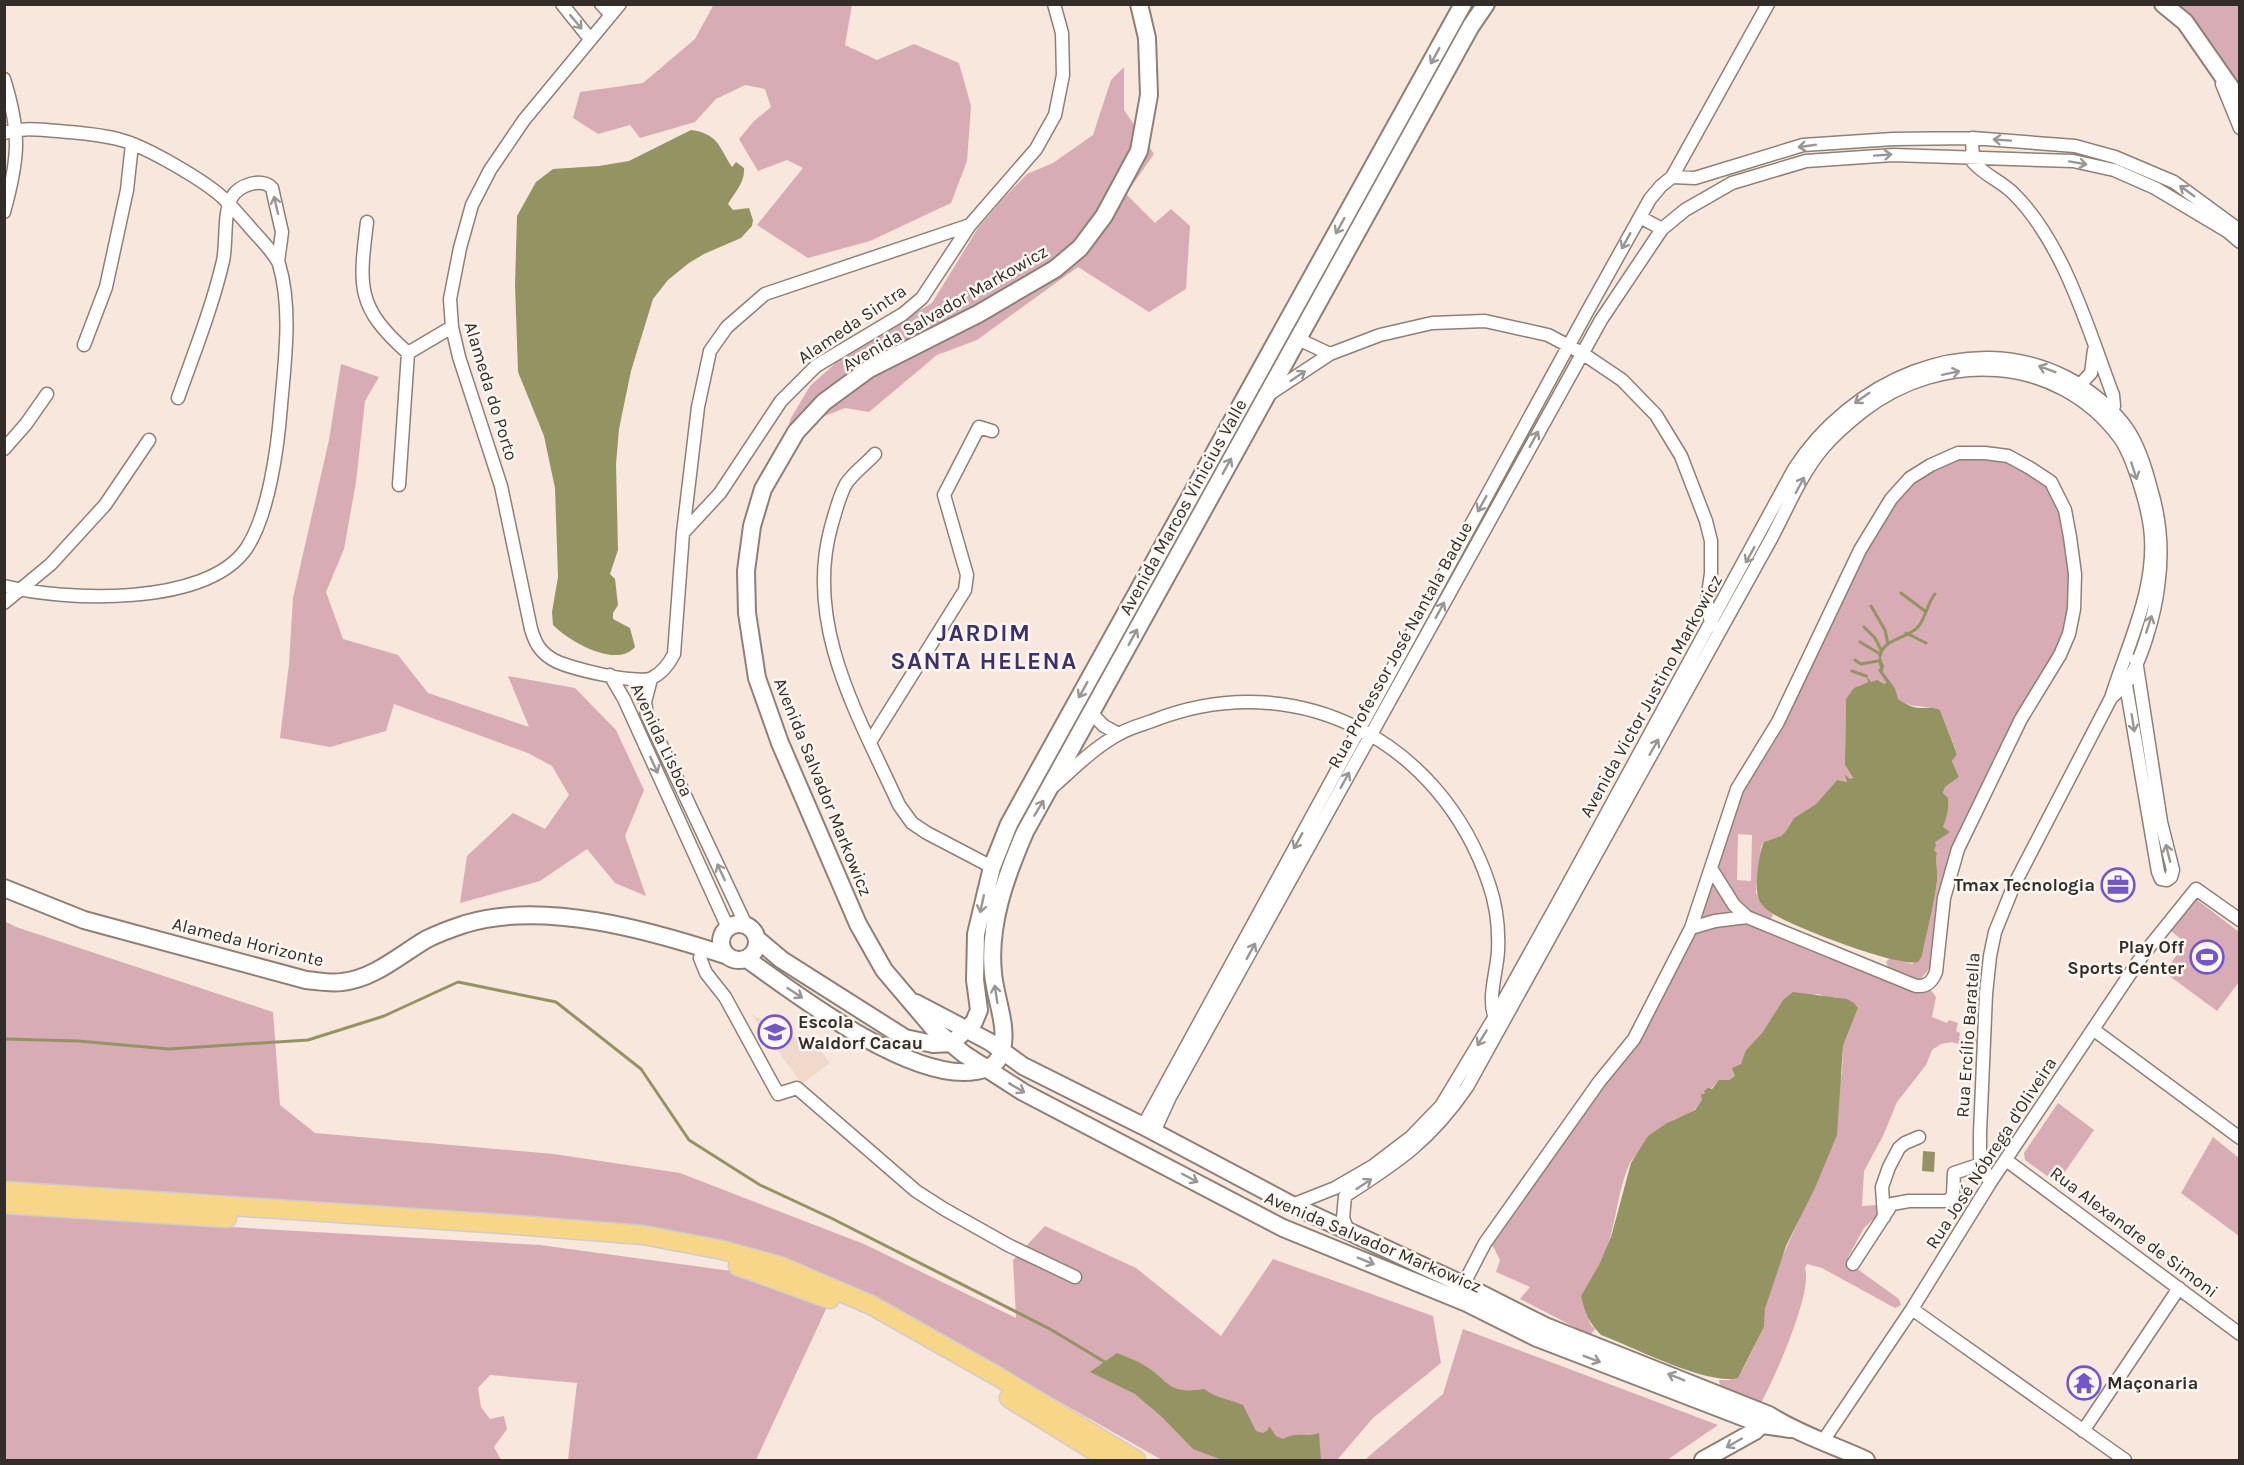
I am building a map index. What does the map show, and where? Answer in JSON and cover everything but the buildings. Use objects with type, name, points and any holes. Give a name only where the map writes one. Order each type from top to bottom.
[{"type":"main road","points":[[4,1191],[631,1234],[722,1250],[780,1266],[871,1305],[995,1375],[1136,1461]]},
{"type":"main road","points":[[4,1204],[590,1241],[660,1250],[732,1264],[865,1311],[946,1358],[1109,1461]]},
{"type":"street","points":[[562,4],[590,39]]},
{"type":"street","points":[[601,4],[611,15]]},
{"type":"street","name":"Alameda do Porto","points":[[620,4],[524,120],[490,170],[472,205],[460,248],[450,299],[452,327],[459,357],[501,486],[531,629],[537,646],[551,658],[568,666],[634,681],[651,679]]},
{"type":"street","points":[[651,679],[668,665],[674,654],[683,533],[698,407],[710,351],[727,327],[765,294],[970,225],[1036,149],[1055,115],[1063,75],[1062,33],[1054,4]]},
{"type":"street","name":"Avenida Salvador Markowicz","points":[[1138,4],[1147,38],[1149,95],[1139,151],[1104,216],[1080,248],[1055,269],[978,314],[869,369],[824,402],[796,432],[763,489],[752,526],[746,571],[747,613],[757,678],[780,743],[858,924],[884,970],[934,1029],[987,1069],[1023,1092],[1283,1228],[1460,1292]]},
{"type":"street","name":"Avenida Marcos Vinicius Valle","points":[[967,1030],[974,1022],[979,1010],[975,980],[976,934],[992,867],[1009,824],[1464,4]]},
{"type":"street","name":"Avenida Marcos Vinicius Valle","points":[[1002,1051],[1004,1034],[992,971],[994,933],[1005,884],[1025,832],[1052,787],[1466,36],[1486,4]]},
{"type":"street","name":"Rua Professor José Nantala Badue","points":[[1149,1129],[1170,1098],[1569,346],[1650,199],[1672,177],[1768,4]]},
{"type":"street","points":[[2163,4],[2185,22],[2240,100]]},
{"type":"street","points":[[2216,68],[2240,128]]},
{"type":"street","points":[[4,79],[11,131],[18,145],[8,184],[4,212]]},
{"type":"street","points":[[11,131],[82,133],[123,140],[156,155],[191,175],[226,200],[278,262]]},
{"type":"street","points":[[1672,177],[1695,178],[1803,146],[1893,139],[1972,138],[2075,146],[2115,156],[2174,182],[2234,227],[2240,241]]},
{"type":"street","points":[[1972,138],[1972,162],[2012,192],[2036,220],[2060,260],[2113,394],[2109,416],[2130,459],[2150,527],[2146,593],[2111,698]]},
{"type":"street","points":[[84,345],[109,275],[127,190],[132,144]]},
{"type":"street","name":"Rua Professor José Nantala Badue","points":[[1365,731],[1601,320],[1662,229],[1684,210],[1732,183],[1806,161],[1893,155],[1971,157],[2073,161],[2114,171],[2155,188],[2234,227]]},
{"type":"street","points":[[1695,178],[1706,198]]},
{"type":"street","points":[[4,586],[20,590],[86,596],[138,594],[178,588],[218,573],[232,564],[246,549],[264,506],[277,446],[286,350],[284,297],[278,262],[282,232],[270,186],[260,182],[242,188],[234,195],[229,205],[224,258],[178,398]]},
{"type":"street","points":[[1640,217],[1662,229]]},
{"type":"street","points":[[367,222],[362,279],[366,301],[372,316],[408,353]]},
{"type":"street","name":"Alameda Sintra","points":[[683,533],[720,493],[781,401],[816,366],[903,314],[922,298],[970,225]]},
{"type":"street","points":[[1265,398],[1330,354],[1380,335],[1432,323],[1485,321],[1548,335],[1582,353],[1622,380],[1656,415],[1681,456],[1706,521],[1711,541],[1711,573],[1707,602],[1716,627]]},
{"type":"street","points":[[408,353],[452,327]]},
{"type":"street","points":[[1298,339],[1330,354]]},
{"type":"street","points":[[2076,389],[2093,369],[2095,353],[2092,340]]},
{"type":"street","points":[[399,485],[408,353]]},
{"type":"street","name":"Avenida Victor Justino Markowicz","points":[[1345,1196],[1419,1145],[1436,1128],[1467,1088],[1499,1020],[1716,627],[1805,474],[1823,448],[1878,401],[1912,384],[1963,370],[1986,368],[2009,370],[2076,389],[2109,416]]},
{"type":"street","points":[[4,449],[26,424],[47,394]]},
{"type":"street","points":[[2109,416],[2133,439],[2149,481],[2159,516],[2162,563],[2156,603],[2137,663],[2126,682],[2111,698]]},
{"type":"street","points":[[870,742],[965,590],[967,575],[944,495],[979,427],[992,430]]},
{"type":"street","points":[[4,603],[51,564],[105,505],[149,440]]},
{"type":"street","points":[[1460,1292],[1485,1243],[1599,1082],[1634,1039],[1691,928],[1737,789],[1778,722],[1860,550],[1891,499],[1910,478],[1931,465],[1958,453],[2008,456],[2051,482],[2065,510],[2075,574],[2074,609],[2069,634],[2060,655],[2021,719],[1958,849],[1944,898],[1933,981],[1925,986],[1916,986],[1747,917],[1734,905],[1712,870]]},
{"type":"street","points":[[875,454],[846,484],[825,549],[823,578],[825,618],[836,661],[899,805],[912,823],[992,867]]},
{"type":"street","points":[[2121,666],[2126,682],[2158,872],[2161,879],[2167,880],[2171,877],[2173,870],[2161,822],[2137,663],[2130,643]]},
{"type":"street","name":"Avenida Lisboa","points":[[610,675],[624,699],[680,821],[722,932]]},
{"type":"street","name":"Avenida Lisboa","points":[[651,679],[645,702],[647,716],[746,925]]},
{"type":"street","name":"Rua Ercílio Baratella","points":[[1990,1183],[1981,1164],[1980,1133],[1986,994],[1995,932],[2014,885],[2111,698]]},
{"type":"street","points":[[1052,787],[1087,757],[1119,734],[1174,712],[1217,703],[1275,703],[1316,711],[1365,731],[1400,754],[1449,802],[1468,836],[1489,883],[1495,908],[1498,949],[1492,1002],[1499,1020]]},
{"type":"street","points":[[1092,714],[1104,726],[1119,734]]},
{"type":"street","name":"Avenida Lisboa","points":[[680,821],[689,815],[695,815]]},
{"type":"street","points":[[1009,824],[1025,832]]},
{"type":"street","name":"Alameda Horizonte","points":[[4,888],[84,920],[306,980],[324,982],[343,982],[363,976],[429,938],[463,924],[503,916],[545,914],[595,921],[696,945],[725,955]]},
{"type":"street","name":"Rua José Nóbrega d'Oliveira","points":[[1823,1441],[1912,1309],[1990,1183],[2142,957],[2196,889],[2240,920]]},
{"type":"street","points":[[1691,928],[1715,921],[1747,917]]},
{"type":"street","points":[[740,924],[746,925],[755,933],[756,951],[747,959],[736,961],[725,955],[720,945],[722,932],[740,924]]},
{"type":"street","name":"Alameda Horizonte","points":[[696,945],[722,932]]},
{"type":"street","points":[[757,939],[783,960],[905,1038],[933,1044],[952,1043],[967,1030]]},
{"type":"street","points":[[696,945],[706,973],[725,997],[778,1094],[797,1088],[916,1191],[1008,1245],[1075,1277]]},
{"type":"street","points":[[747,959],[839,1023],[914,1063],[948,1072],[966,1073],[987,1069],[997,1062],[1002,1051]]},
{"type":"street","name":"Avenida Salvador Markowicz","points":[[907,998],[990,1042],[1038,1074],[1149,1129],[1292,1205],[1348,1231],[1460,1292],[1537,1338],[1790,1428],[1866,1461]]},
{"type":"street","name":"Avenida Victor Justino Markowicz","points":[[1292,1205],[1335,1188],[1373,1166],[1411,1137],[1441,1106],[1499,1020]]},
{"type":"street","points":[[2094,1030],[2240,1138]]},
{"type":"street","points":[[1004,1034],[1022,1059],[1038,1074]]},
{"type":"street","points":[[1088,1124],[1087,1110],[1099,1105]]},
{"type":"street","points":[[1884,1217],[1882,1187],[1889,1167],[1899,1148],[1919,1137]]},
{"type":"street","name":"Rua Alexandre de Simoni","points":[[2006,1160],[2240,1334]]},
{"type":"street","points":[[1853,1264],[1896,1202],[1950,1200],[1953,1195],[1954,1173],[1981,1164]]},
{"type":"street","points":[[1335,1188],[1345,1196],[1343,1218],[1348,1231]]},
{"type":"street","points":[[2083,1431],[2179,1288]]},
{"type":"street","points":[[1912,1309],[2125,1461]]},
{"type":"street","points":[[1704,1461],[1766,1420]]},
{"type":"shaded area","points":[[714,4],[852,5],[845,45],[877,60],[914,44],[959,63],[971,106],[967,161],[951,203],[870,241],[808,258],[757,225],[803,168],[787,160],[758,171],[739,139],[754,121],[771,107],[765,89],[745,85],[716,99],[695,122],[640,138],[630,125],[598,134],[573,118],[580,92],[643,83],[695,39]]},
{"type":"shaded area","points":[[2176,5],[2239,5],[2239,88],[2199,28]]},
{"type":"shaded area","points":[[1124,67],[1124,110],[1154,154],[1126,194],[1155,223],[1171,209],[1190,226],[1186,289],[1149,312],[1078,267],[977,340],[937,355],[869,412],[845,408],[817,419],[776,463],[791,418],[810,386],[848,352],[932,303],[978,228],[1002,200],[1027,174],[1053,163],[1093,135],[1111,80]]},
{"type":"shaded area","points":[[691,130],[707,134],[712,138],[732,167],[736,162],[744,168],[741,183],[728,204],[733,210],[749,208],[753,220],[752,226],[741,238],[689,263],[668,280],[653,299],[631,371],[619,429],[616,464],[618,550],[610,574],[615,579],[618,605],[613,613],[613,619],[630,628],[635,647],[627,653],[605,654],[581,645],[553,625],[552,612],[558,577],[555,488],[544,436],[518,372],[515,285],[517,216],[536,182],[553,169],[599,166],[629,161]]},
{"type":"shaded area","points":[[341,364],[379,377],[365,401],[356,482],[344,549],[326,592],[343,639],[398,655],[428,693],[529,727],[508,676],[575,688],[616,730],[644,790],[625,836],[646,896],[615,883],[587,849],[540,881],[460,903],[467,856],[513,813],[545,829],[569,795],[552,766],[528,753],[394,704],[386,731],[330,747],[280,738],[289,664],[293,598],[329,440]]},
{"type":"shaded area","points":[[1961,457],[2007,460],[2049,486],[2062,512],[2068,558],[2070,606],[2066,630],[2057,651],[1979,799],[1929,969],[1920,980],[1912,980],[1890,972],[1886,962],[1890,958],[1912,964],[1922,956],[1937,881],[1937,853],[1933,850],[1934,842],[1949,832],[1942,827],[1947,810],[1943,793],[1945,787],[1959,777],[1952,761],[1957,753],[1940,710],[1909,705],[1897,699],[1895,688],[1883,673],[1883,662],[1878,661],[1885,684],[1880,681],[1871,683],[1866,675],[1868,682],[1858,686],[1846,699],[1845,765],[1853,779],[1844,775],[1847,782],[1837,780],[1816,804],[1794,818],[1781,836],[1764,842],[1761,846],[1756,892],[1758,899],[1773,915],[1770,920],[1757,916],[1731,894],[1718,866],[1718,857],[1739,799],[1783,728],[1850,577],[1894,504],[1912,485],[1934,470]],"holes":[[[1738,834],[1752,835],[1751,881],[1737,880]]]},
{"type":"shaded area","points":[[1880,656],[1884,666],[1883,672],[1895,688],[1898,699],[1914,707],[1940,710],[1957,754],[1952,761],[1959,777],[1945,787],[1943,793],[1948,798],[1948,802],[1943,827],[1950,832],[1935,842],[1936,890],[1922,956],[1918,962],[1890,959],[1869,953],[1804,929],[1770,912],[1759,900],[1757,888],[1760,853],[1764,842],[1781,836],[1794,818],[1816,804],[1837,780],[1847,782],[1844,774],[1850,779],[1853,778],[1845,765],[1846,699],[1854,688],[1868,682],[1866,675],[1871,682],[1877,680],[1885,684],[1878,670]]},
{"type":"shaded area","points":[[1711,883],[1715,884],[1733,911],[1702,918],[1700,917]]},
{"type":"shaded area","name":"Play Off Sports Center","points":[[2192,896],[2239,932],[2239,982],[2217,1011],[2164,972],[2186,943],[2167,928]]},
{"type":"shaded area","points":[[1740,920],[1929,988],[1936,997],[1932,1017],[1947,1023],[1949,1020],[1958,1023],[1956,1031],[1960,1033],[1959,1039],[1966,1040],[1974,1034],[1978,1044],[1962,1045],[1952,1042],[1941,1044],[1932,1050],[1926,1065],[1897,1102],[1883,1136],[1864,1171],[1862,1206],[1877,1205],[1881,1212],[1864,1228],[1848,1257],[1849,1263],[1899,1299],[1901,1305],[1895,1308],[1822,1268],[1807,1264],[1803,1296],[1791,1334],[1762,1401],[1757,1402],[1720,1386],[1719,1380],[1729,1380],[1742,1371],[1764,1327],[1765,1309],[1779,1264],[1799,1220],[1842,1073],[1843,1046],[1858,1008],[1836,997],[1818,994],[1783,1000],[1762,1033],[1746,1050],[1744,1059],[1735,1071],[1735,1076],[1718,1083],[1693,1110],[1668,1123],[1632,1159],[1624,1180],[1609,1242],[1581,1296],[1591,1325],[1595,1329],[1590,1335],[1520,1299],[1530,1287],[1496,1272],[1500,1260],[1489,1243],[1613,1068],[1692,937],[1702,928]]},
{"type":"shaded area","points":[[4,921],[16,927],[273,1012],[280,1105],[315,1133],[554,1154],[680,1173],[864,1244],[1016,1318],[1013,1260],[1045,1226],[1136,1268],[1221,1336],[1273,1259],[1433,1316],[1441,1363],[1373,1418],[1337,1460],[1162,1460],[951,1340],[729,1246],[5,1183]]},
{"type":"shaded area","points":[[1793,992],[1847,999],[1858,1008],[1843,1046],[1837,1135],[1815,1188],[1786,1246],[1765,1309],[1764,1327],[1738,1378],[1725,1379],[1708,1376],[1670,1364],[1601,1335],[1588,1317],[1581,1296],[1599,1265],[1611,1237],[1631,1163],[1648,1136],[1667,1123],[1695,1110],[1702,1100],[1701,1094],[1705,1094],[1704,1091],[1708,1088],[1712,1089],[1719,1080],[1729,1080],[1735,1076],[1732,1068],[1741,1064],[1746,1050],[1762,1033],[1783,1000]]},
{"type":"shaded area","name":"Escola Waldorf Cacau","points":[[751,1014],[820,1050],[830,1063],[802,1084]]},
{"type":"shaded area","points":[[2058,1103],[2094,1130],[2057,1183],[2025,1160],[2024,1153]]},
{"type":"shaded area","points":[[2213,1137],[2239,1158],[2239,1236],[2181,1193]]},
{"type":"shaded area","points":[[1923,1151],[1935,1152],[1934,1172],[1922,1171]]},
{"type":"shaded area","points":[[4,1214],[540,1245],[731,1271],[827,1307],[756,1460],[568,1460],[577,1383],[490,1375],[478,1388],[481,1407],[490,1419],[504,1416],[507,1429],[494,1447],[501,1460],[5,1460]]},
{"type":"shaded area","points":[[1463,1329],[1718,1425],[1667,1460],[1366,1460],[1443,1394]]},
{"type":"shaded area","points":[[1117,1353],[1144,1365],[1176,1388],[1204,1389],[1243,1405],[1256,1431],[1263,1433],[1268,1430],[1269,1426],[1276,1436],[1283,1439],[1294,1435],[1319,1433],[1321,1460],[1222,1460],[1193,1449],[1162,1417],[1135,1394],[1090,1372]]},
{"type":"waterway","points":[[1901,593],[1925,611]]},
{"type":"waterway","points":[[1880,656],[1882,650],[1890,642],[1917,628],[1935,594]]},
{"type":"waterway","points":[[1871,606],[1885,630],[1888,644]]},
{"type":"waterway","points":[[1864,627],[1875,638],[1881,650]]},
{"type":"waterway","points":[[1906,633],[1926,643]]},
{"type":"waterway","points":[[1860,642],[1880,654]]},
{"type":"waterway","points":[[1855,660],[1861,664],[1878,661]]},
{"type":"waterway","points":[[1852,671],[1866,676]]},
{"type":"waterway","points":[[4,1039],[78,1041],[169,1049],[308,1040],[384,1016],[458,982],[556,1002],[641,1069],[689,1140],[760,1185],[831,1218],[1050,1329],[1108,1364]]},
{"type":"place","name":"Tmax Tecnologia","points":[[2118,885]]},
{"type":"place","name":"Play Off Sports Center","points":[[2207,957]]},
{"type":"place","name":"Escola Waldorf Cacau","points":[[775,1032]]},
{"type":"place","name":"Maçonaria","points":[[2084,1383]]},
{"type":"district","name":"JARDIM SANTA HELENA","points":[[984,647]]}]
